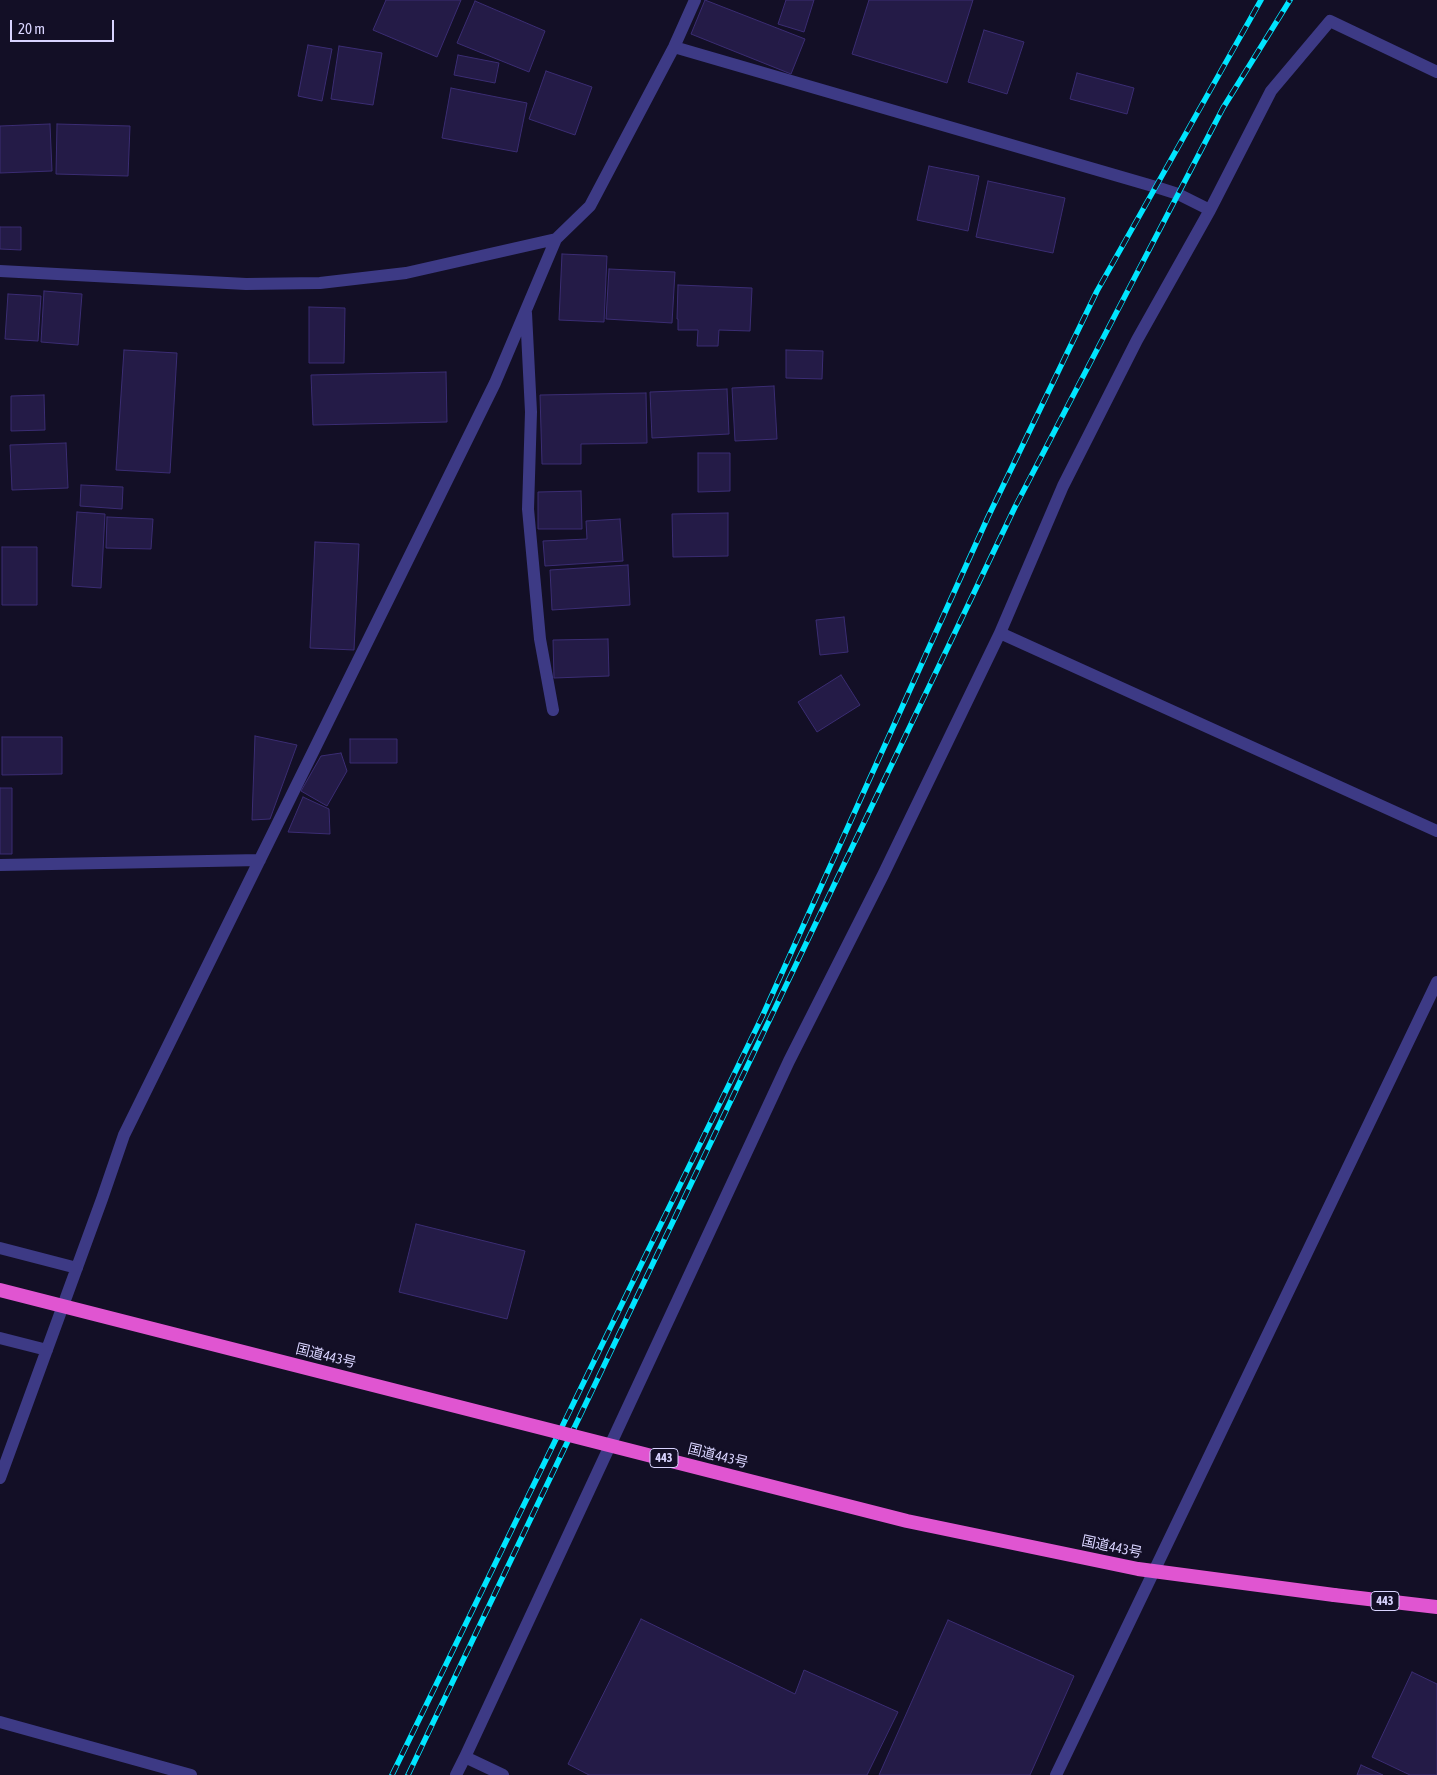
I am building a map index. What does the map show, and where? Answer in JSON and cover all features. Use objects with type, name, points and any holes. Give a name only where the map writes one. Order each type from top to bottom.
[{"type":"highway","name":"国道443号","points":[[0,1290],[907,1520],[1138,1569],[1437,1607]]},
{"type":"street","points":[[0,1478],[124,1135],[495,383],[556,239],[590,206],[674,47],[695,0]]},
{"type":"street","points":[[456,1775],[789,1061],[883,875],[1000,633],[1063,486],[1137,340],[1210,210],[1271,90],[1330,21],[1437,72]]},
{"type":"street","points":[[674,47],[1156,187],[1178,194],[1210,210]]},
{"type":"street","points":[[0,271],[246,284],[320,283],[406,273],[556,239]]},
{"type":"street","points":[[526,308],[531,412],[528,509],[540,638],[553,710]]},
{"type":"street","points":[[1000,633],[1437,830]]},
{"type":"street","points":[[0,865],[260,860]]},
{"type":"street","points":[[1056,1775],[1437,982]]},
{"type":"street","points":[[0,1248],[77,1268]]},
{"type":"street","points":[[0,1338],[47,1350]]},
{"type":"street","points":[[0,1722],[190,1775]]},
{"type":"street","points":[[465,1757],[503,1775]]},
{"type":"building","points":[[386,0],[461,0],[437,57],[373,30]]},
{"type":"building","points":[[705,0],[805,39],[791,74],[691,34]]},
{"type":"building","points":[[786,0],[814,0],[804,32],[778,24]]},
{"type":"building","points":[[869,0],[973,0],[947,83],[852,54]]},
{"type":"building","points":[[475,1],[545,31],[529,72],[457,43]]},
{"type":"building","points":[[984,30],[1024,42],[1007,94],[968,82]]},
{"type":"building","points":[[308,45],[332,49],[322,101],[298,96]]},
{"type":"building","points":[[339,46],[382,53],[373,105],[331,99]]},
{"type":"building","points":[[458,55],[499,63],[495,83],[454,75]]},
{"type":"building","points":[[546,71],[592,87],[575,135],[529,119]]},
{"type":"building","points":[[1077,73],[1134,88],[1127,114],[1070,99]]},
{"type":"building","points":[[451,88],[527,103],[517,152],[442,138]]},
{"type":"building","points":[[50,124],[52,171],[0,173],[0,126]]},
{"type":"building","points":[[57,124],[130,126],[128,176],[56,174]]},
{"type":"building","points":[[929,166],[979,176],[968,231],[917,220]]},
{"type":"building","points":[[988,181],[1065,198],[1053,253],[976,237]]},
{"type":"building","points":[[0,227],[21,227],[21,250],[0,249]]},
{"type":"building","points":[[562,254],[607,256],[604,322],[559,320]]},
{"type":"building","points":[[609,269],[675,272],[672,323],[606,319]]},
{"type":"building","points":[[678,285],[752,288],[750,331],[719,330],[718,346],[697,346],[698,330],[678,330]]},
{"type":"building","points":[[44,291],[82,294],[78,345],[41,342]]},
{"type":"building","points":[[8,294],[41,296],[38,341],[5,339]]},
{"type":"building","points":[[309,307],[345,308],[344,363],[309,363]]},
{"type":"building","points":[[124,350],[177,353],[170,473],[116,470]]},
{"type":"building","points":[[786,350],[823,351],[822,379],[786,378]]},
{"type":"building","points":[[446,372],[447,422],[313,425],[311,375]]},
{"type":"building","points":[[774,386],[777,439],[735,441],[732,388]]},
{"type":"building","points":[[727,389],[729,434],[652,438],[650,392]]},
{"type":"building","points":[[646,393],[647,443],[581,444],[581,464],[542,464],[540,395]]},
{"type":"building","points":[[44,395],[45,430],[11,431],[11,396]]},
{"type":"building","points":[[66,443],[68,488],[12,490],[10,445]]},
{"type":"building","points":[[698,453],[730,453],[730,491],[698,492]]},
{"type":"building","points":[[81,485],[123,487],[122,509],[80,506]]},
{"type":"building","points":[[581,491],[582,529],[538,529],[538,492]]},
{"type":"building","points":[[77,512],[105,514],[101,588],[72,586]]},
{"type":"building","points":[[728,513],[728,556],[673,557],[672,514]]},
{"type":"building","points":[[107,517],[153,519],[151,549],[106,548]]},
{"type":"building","points":[[620,519],[623,561],[545,566],[543,541],[587,539],[586,521]]},
{"type":"building","points":[[315,542],[359,544],[354,650],[310,648]]},
{"type":"building","points":[[2,547],[37,547],[37,605],[2,605]]},
{"type":"building","points":[[628,565],[630,605],[552,610],[550,570]]},
{"type":"building","points":[[844,617],[848,652],[820,655],[816,620]]},
{"type":"building","points":[[608,639],[609,676],[554,678],[553,640]]},
{"type":"building","points":[[841,675],[860,705],[817,732],[798,702]]},
{"type":"building","points":[[255,736],[297,745],[270,819],[252,820]]},
{"type":"building","points":[[2,737],[62,737],[62,774],[2,775]]},
{"type":"building","points":[[350,739],[397,739],[397,763],[350,763]]},
{"type":"building","points":[[341,753],[347,771],[327,806],[301,791],[321,756]]},
{"type":"building","points":[[0,788],[12,788],[12,854],[0,854]]},
{"type":"building","points":[[303,797],[329,809],[330,834],[288,832]]},
{"type":"building","points":[[416,1224],[525,1251],[507,1319],[399,1292]]},
{"type":"building","points":[[641,1619],[795,1694],[804,1670],[898,1712],[867,1775],[589,1775],[568,1764]]},
{"type":"building","points":[[948,1620],[1074,1676],[1030,1775],[879,1775]]},
{"type":"building","points":[[1412,1672],[1437,1684],[1437,1775],[1410,1775],[1372,1757]]},
{"type":"building","points":[[1361,1765],[1383,1775],[1357,1775]]},
{"type":"railway","points":[[392,1775],[762,1017],[988,517],[1097,291],[1261,0]]},
{"type":"railway","points":[[408,1775],[1015,507],[1223,108],[1290,0]]}]
